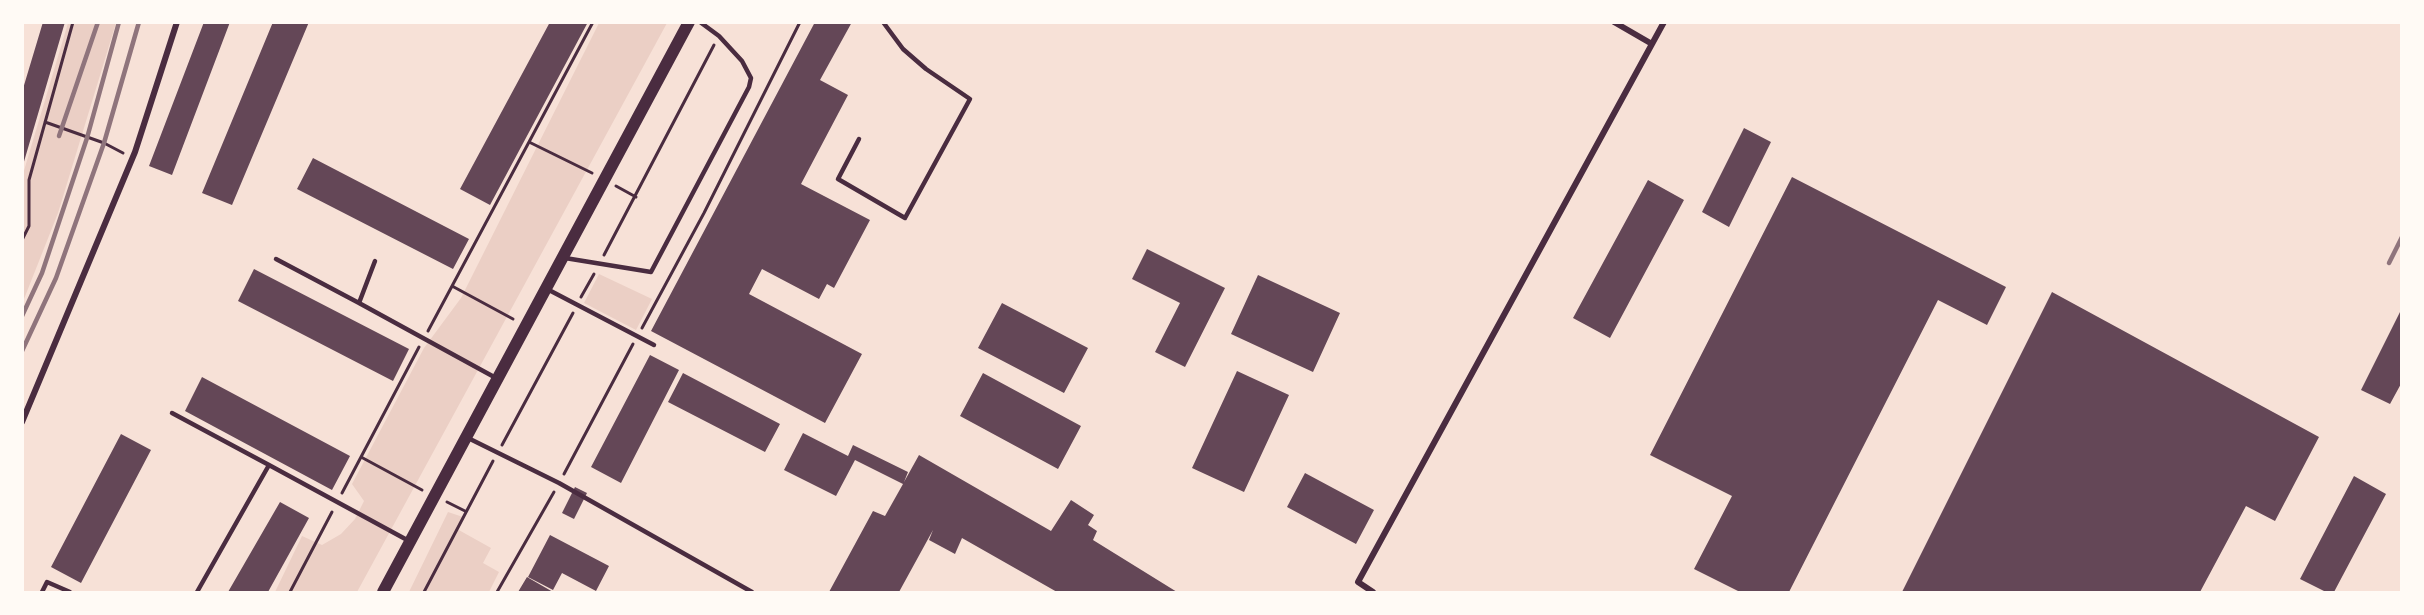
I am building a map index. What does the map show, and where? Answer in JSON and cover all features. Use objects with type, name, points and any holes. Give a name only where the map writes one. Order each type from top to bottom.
[{"type":"main road","points":[[383,592],[689,22]]},
{"type":"street","points":[[22,422],[133,158],[177,22]]},
{"type":"street","points":[[1614,22],[1652,44]]},
{"type":"street","points":[[1373,592],[1358,582],[1664,22]]},
{"type":"lane","points":[[562,257],[651,272],[749,87],[751,78],[742,61],[719,36],[699,22]]},
{"type":"lane","points":[[859,139],[838,179],[905,218],[970,99],[926,69],[903,49],[883,22]]},
{"type":"lane","points":[[276,259],[496,378]]},
{"type":"lane","points":[[359,303],[375,261]]},
{"type":"lane","points":[[545,288],[654,345]]},
{"type":"lane","points":[[172,413],[409,542]]},
{"type":"lane","points":[[465,436],[559,483],[752,592]]},
{"type":"lane","points":[[197,592],[268,465]]},
{"type":"lane","points":[[42,592],[47,582],[70,592]]},
{"type":"path","points":[[22,240],[29,226],[29,180],[73,22]]},
{"type":"path","points":[[593,22],[529,142],[636,197]]},
{"type":"path","points":[[497,592],[559,483],[704,213],[800,22]]},
{"type":"path","points":[[45,122],[104,143],[133,158]]},
{"type":"path","points":[[452,286],[525,325]]},
{"type":"path","points":[[290,592],[360,457]]},
{"type":"shaded area","points":[[68,23],[116,23],[58,213],[24,299],[23,174]]},
{"type":"shaded area","points":[[599,23],[667,23],[357,592],[275,592],[302,536],[322,545],[341,534],[355,519],[364,501],[352,484],[424,348],[461,298]]},
{"type":"shaded area","points":[[599,274],[652,299],[636,330],[584,303]]},
{"type":"shaded area","points":[[448,512],[463,517],[457,529],[491,548],[483,563],[499,572],[489,592],[409,592]]},
{"type":"building","points":[[43,22],[65,22],[23,165],[22,92]]},
{"type":"building","points":[[204,22],[230,22],[172,175],[149,166]]},
{"type":"building","points":[[273,22],[309,22],[232,205],[202,193]]},
{"type":"building","points":[[550,22],[588,22],[490,205],[460,189]]},
{"type":"building","points":[[815,22],[852,22],[820,80],[848,95],[801,184],[870,220],[834,288],[827,284],[819,299],[762,269],[749,294],[862,354],[825,423],[651,331]]},
{"type":"building","points":[[1744,128],[1771,142],[1729,227],[1702,212]]},
{"type":"building","points":[[313,158],[469,239],[453,269],[297,189]]},
{"type":"building","points":[[1792,177],[2006,287],[1987,325],[1938,300],[1789,592],[1740,592],[1694,569],[1732,496],[1650,455]]},
{"type":"building","points":[[1648,180],[1684,200],[1610,338],[1573,318]]},
{"type":"building","points":[[1147,249],[1225,288],[1185,367],[1155,352],[1180,303],[1132,279]]},
{"type":"building","points":[[254,269],[409,349],[393,381],[238,301]]},
{"type":"building","points":[[1258,275],[1340,313],[1313,372],[1231,334]]},
{"type":"building","points":[[2052,292],[2319,437],[2275,521],[2246,506],[2200,592],[1902,592]]},
{"type":"building","points":[[1002,303],[1088,348],[1064,393],[978,348]]},
{"type":"building","points":[[2402,308],[2402,382],[2390,404],[2361,390]]},
{"type":"building","points":[[650,355],[679,370],[621,483],[591,467]]},
{"type":"building","points":[[1237,371],[1289,395],[1244,492],[1192,468]]},
{"type":"building","points":[[683,373],[780,424],[765,452],[668,402]]},
{"type":"building","points":[[983,373],[1081,426],[1058,469],[960,416]]},
{"type":"building","points":[[202,377],[350,456],[332,490],[185,411]]},
{"type":"building","points":[[803,433],[848,456],[853,445],[908,472],[904,482],[919,455],[1051,531],[1071,500],[1094,515],[1088,525],[1097,531],[1093,540],[1177,592],[1057,592],[962,538],[955,554],[929,540],[933,530],[899,592],[829,592],[873,511],[885,516],[903,484],[855,460],[836,496],[784,470]]},
{"type":"building","points":[[121,434],[151,450],[81,583],[51,567]]},
{"type":"building","points":[[1305,473],[1374,510],[1356,544],[1287,507]]},
{"type":"building","points":[[2354,476],[2386,494],[2334,592],[2326,592],[2300,579]]},
{"type":"building","points":[[575,487],[587,493],[574,519],[562,513]]},
{"type":"building","points":[[280,502],[309,518],[268,592],[228,592]]},
{"type":"building","points":[[550,535],[609,566],[596,591],[562,573],[553,590],[528,577]]},
{"type":"building","points":[[527,577],[553,592],[518,592]]},
{"type":"railway","points":[[59,136],[98,22]]},
{"type":"railway","points":[[22,316],[42,273],[87,138],[119,22]]},
{"type":"railway","points":[[22,351],[56,278],[104,143],[139,22]]},
{"type":"railway","points":[[2389,263],[2402,237]]}]
